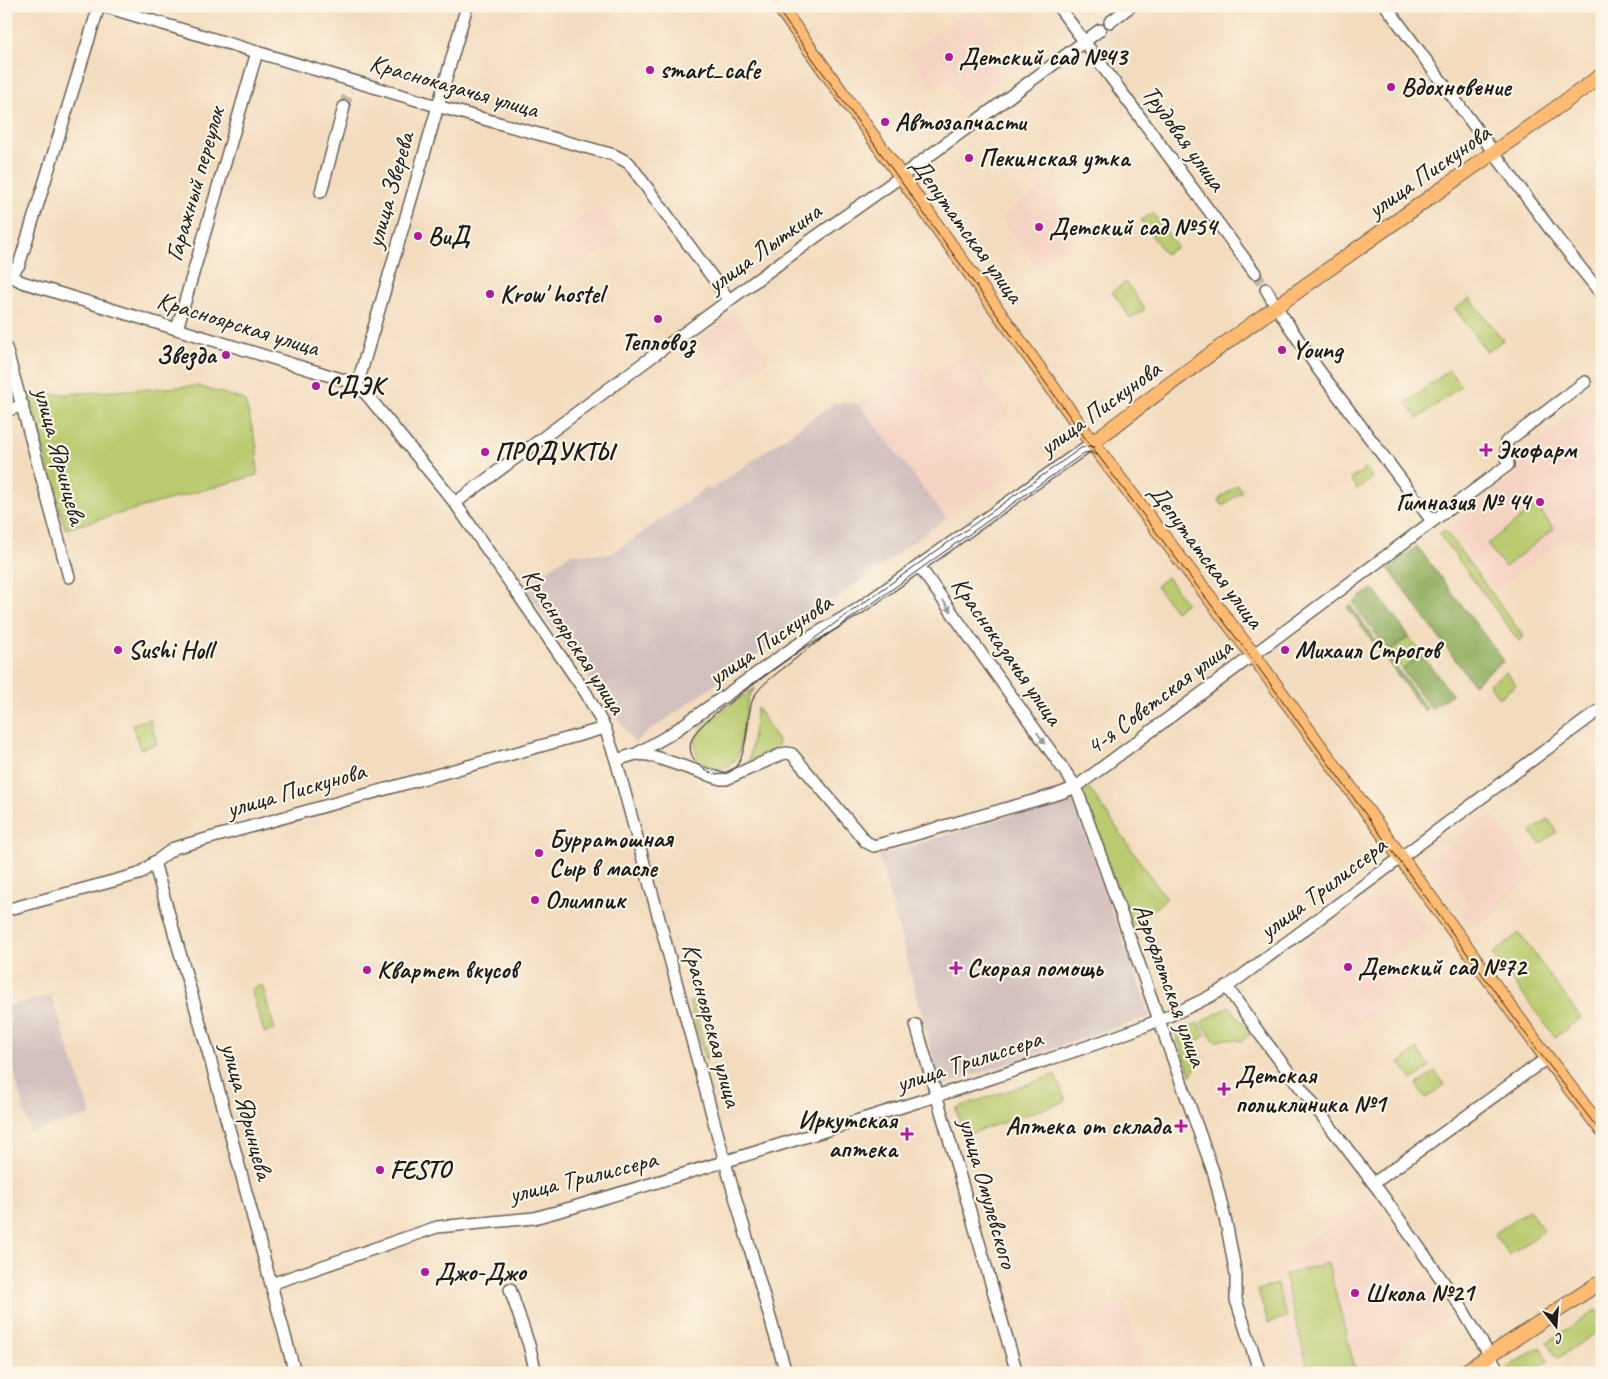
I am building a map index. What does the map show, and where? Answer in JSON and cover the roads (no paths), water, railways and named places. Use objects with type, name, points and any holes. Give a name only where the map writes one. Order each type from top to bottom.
[{"type":"main road","name":"Депутатская улица","points":[[778,6],[1092,443],[1253,655],[1547,1058],[1602,1130]]},
{"type":"main road","name":"улица Пискунова","points":[[1092,443],[1276,306],[1495,153],[1602,75]]},
{"type":"main road","points":[[1463,1373],[1602,1281]]},
{"type":"street","points":[[8,278],[19,265],[99,6]]},
{"type":"street","name":"Красноказачья улица","points":[[103,6],[257,52],[351,86],[437,106],[605,152],[629,163],[729,300]]},
{"type":"street","name":"улица Зверева","points":[[357,386],[467,6]]},
{"type":"street","name":"Трудовая улица","points":[[1058,6],[1255,273]]},
{"type":"street","points":[[1110,22],[1131,6]]},
{"type":"street","points":[[1386,6],[1553,233],[1602,295]]},
{"type":"street","name":"улица Лыткина","points":[[455,503],[729,300],[1100,30]]},
{"type":"street","name":"Гаражный переулок","points":[[176,329],[257,52]]},
{"type":"street","points":[[321,192],[344,107]]},
{"type":"street","name":"Красноярская улица","points":[[8,278],[344,380],[357,386],[367,395],[455,503],[586,693],[605,728],[616,760],[725,1162],[786,1373]]},
{"type":"street","points":[[1266,289],[1318,369],[1432,521]]},
{"type":"street","name":"улица Ядринцева","points":[[6,348],[69,577]]},
{"type":"street","name":"4-я Советская улица","points":[[636,754],[649,755],[726,779],[787,752],[792,754],[866,842],[874,846],[1061,793],[1076,787],[1508,465],[1506,442],[1585,382]]},
{"type":"street","points":[[6,411],[23,405]]},
{"type":"street","name":"улица Пискунова","points":[[616,760],[636,754],[669,735],[797,645],[858,609],[1092,443]]},
{"type":"street","name":"Красноказачья улица","points":[[919,566],[1076,787]]},
{"type":"street","name":"улица Трилиссера","points":[[271,1284],[437,1227],[534,1218],[725,1162],[936,1096],[1121,1035],[1195,1005],[1227,987],[1602,708]]},
{"type":"street","name":"улица Пискунова","points":[[6,910],[139,874],[174,848],[605,728]]},
{"type":"street","name":"Аэрофлотская улица","points":[[1076,787],[1214,1174],[1222,1202],[1236,1275],[1236,1300],[1260,1373]]},
{"type":"street","name":"улица Ядринцева","points":[[154,862],[211,1062],[295,1373]]},
{"type":"street","points":[[1227,987],[1259,1033],[1374,1183],[1461,1307],[1500,1373]]},
{"type":"street","name":"улица Омулевского","points":[[916,1025],[1017,1373]]},
{"type":"street","points":[[1374,1183],[1547,1058]]},
{"type":"street","points":[[510,1289],[529,1345],[536,1373]]},
{"type":"tunnel","points":[[344,107],[349,91]]},
{"type":"tunnel","points":[[1255,273],[1266,289]]},
{"type":"tram line","points":[[775,6],[1091,446],[1250,656],[1539,1052],[1602,1134]]},
{"type":"tram line","points":[[1095,447],[1081,448],[838,621],[717,712],[704,723],[691,742],[692,756],[698,764],[714,774],[727,773],[735,767],[745,745],[751,704],[755,695],[769,680],[819,641],[1084,453],[1091,452],[1097,455]]},
{"type":"place","name":"Детский сад №43","points":[[949,57]]},
{"type":"place","name":"smart_cafe","points":[[650,70]]},
{"type":"place","name":"Вдохновение","points":[[1391,87]]},
{"type":"place","name":"Автозапчасти","points":[[885,122]]},
{"type":"place","name":"Пекинская утка","points":[[969,158]]},
{"type":"place","name":"Детский сад №54","points":[[1039,227]]},
{"type":"place","name":"ВиД","points":[[418,236]]},
{"type":"place","name":"Krow' hostel","points":[[490,294]]},
{"type":"place","name":"Тепловоз","points":[[658,319]]},
{"type":"place","name":"Young","points":[[1282,350]]},
{"type":"place","name":"Звезда","points":[[226,355]]},
{"type":"place","name":"СДЭК","points":[[316,386]]},
{"type":"place","name":"Экофарм","points":[[1486,450]]},
{"type":"place","name":"ПРОДУКТЫ","points":[[485,452]]},
{"type":"place","name":"Гимназия № 44","points":[[1540,502]]},
{"type":"place","name":"Sushi Holl","points":[[118,650]]},
{"type":"place","name":"Михаил Строгов","points":[[1285,650]]},
{"type":"place","name":"Бурратошная Сыр в масле","points":[[539,853]]},
{"type":"place","name":"Олимпик","points":[[535,900]]},
{"type":"place","name":"Детский сад №72","points":[[1348,967]]},
{"type":"place","name":"Скорая помощь","points":[[956,968]]},
{"type":"place","name":"Квартет вкусов","points":[[367,970]]},
{"type":"place","name":"Детская поликлиника №1","points":[[1224,1089]]},
{"type":"place","name":"Аптека от склада","points":[[1181,1126]]},
{"type":"place","name":"Иркутская аптека","points":[[907,1134]]},
{"type":"place","name":"FESTO","points":[[380,1170]]},
{"type":"place","name":"Джо-Джо","points":[[425,1272]]},
{"type":"place","name":"Школа №21","points":[[1355,1293]]}]
